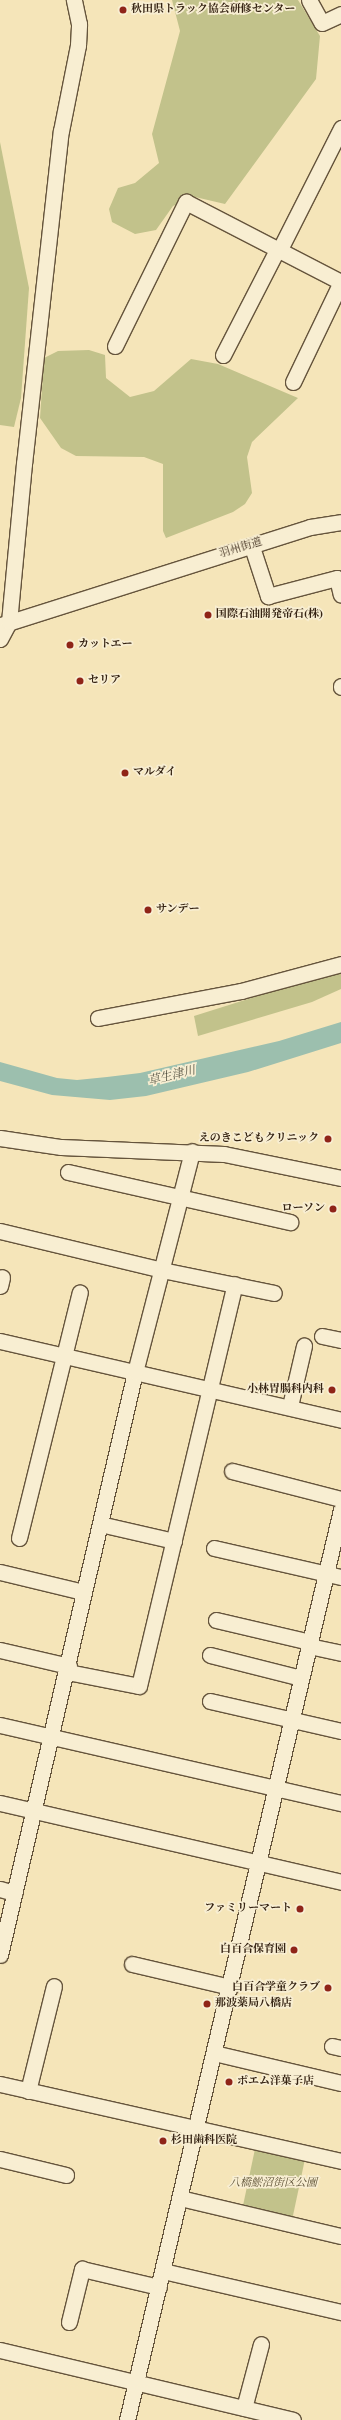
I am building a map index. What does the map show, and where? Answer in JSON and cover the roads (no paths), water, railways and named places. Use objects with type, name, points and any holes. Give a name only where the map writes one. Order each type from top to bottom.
[{"type":"street","points":[[0,639],[4,623],[24,464],[61,131],[78,45],[79,24],[74,0]]},
{"type":"street","points":[[309,0],[322,23],[341,14]]},
{"type":"street","points":[[223,355],[341,128]]},
{"type":"street","points":[[115,346],[186,202],[341,282],[293,382]]},
{"type":"street","name":"羽州街道","points":[[4,623],[141,578],[252,546],[310,527],[341,522]]},
{"type":"street","points":[[252,546],[268,596],[337,578],[341,595]]},
{"type":"street","points":[[98,1018],[241,991],[341,964]]},
{"type":"street","points":[[0,1138],[61,1147],[192,1151],[265,1161],[341,1178]]},
{"type":"street","points":[[0,1955],[7,1891],[34,1810],[68,1669],[83,1592],[135,1372],[192,1151]]},
{"type":"street","points":[[68,1172],[290,1222]]},
{"type":"street","points":[[0,1231],[162,1270],[274,1293]]},
{"type":"street","points":[[0,1650],[68,1669],[139,1686],[235,1284]]},
{"type":"street","points":[[19,1538],[62,1355],[80,1292]]},
{"type":"street","points":[[322,1336],[341,1340]]},
{"type":"street","points":[[0,1341],[290,1406],[341,1420]]},
{"type":"street","points":[[290,1406],[304,1346]]},
{"type":"street","points":[[232,1471],[341,1499]]},
{"type":"street","points":[[127,2420],[230,1987],[301,1678],[310,1644],[334,1575],[341,1510]]},
{"type":"street","points":[[100,1524],[174,1541]]},
{"type":"street","points":[[214,1548],[334,1575]]},
{"type":"street","points":[[0,1572],[83,1592]]},
{"type":"street","points":[[216,1620],[341,1653]]},
{"type":"street","points":[[210,1655],[301,1678]]},
{"type":"street","points":[[210,1701],[341,1731]]},
{"type":"street","points":[[0,1724],[341,1803]]},
{"type":"street","points":[[0,1803],[341,1882]]},
{"type":"street","points":[[132,1964],[230,1987]]},
{"type":"street","points":[[28,2091],[54,1986]]},
{"type":"street","points":[[214,2053],[341,2083]]},
{"type":"street","points":[[0,2084],[341,2161]]},
{"type":"street","points":[[0,2159],[66,2175]]},
{"type":"street","points":[[180,2198],[341,2236]]},
{"type":"street","points":[[69,2322],[82,2269],[159,2286]]},
{"type":"street","points":[[163,2270],[341,2312]]},
{"type":"street","points":[[244,2408],[261,2344]]},
{"type":"street","points":[[0,2350],[136,2381],[293,2420]]},
{"type":"water","name":"草生津川","points":[[341,1022],[341,1043],[248,1072],[146,1096],[110,1100],[52,1095],[0,1081],[0,1062],[57,1078],[77,1080],[107,1077],[140,1073],[279,1041]]},
{"type":"place","name":"秋田県トラック協会研修センター","points":[[123,10]]},
{"type":"place","name":"国際石油開発帝石(株)","points":[[208,615]]},
{"type":"place","name":"カットエー","points":[[70,645]]},
{"type":"place","name":"セリア","points":[[80,681]]},
{"type":"place","name":"マルダイ","points":[[125,773]]},
{"type":"place","name":"サンデー","points":[[148,910]]},
{"type":"place","name":"えのきこどもクリニック","points":[[328,1139]]},
{"type":"place","name":"ローソン","points":[[333,1209]]},
{"type":"place","name":"小林胃腸科内科","points":[[332,1390]]},
{"type":"place","name":"ファミリーマート","points":[[300,1909]]},
{"type":"place","name":"白百合保育園","points":[[294,1950]]},
{"type":"place","name":"白百合学童クラブ","points":[[328,1988]]},
{"type":"place","name":"那波薬局八橋店","points":[[207,2004]]},
{"type":"place","name":"ポエム洋菓子店","points":[[229,2082]]},
{"type":"place","name":"杉田歯科医院","points":[[163,2141]]},
{"type":"park label","name":"八橋鯲沼街区公園","points":[[273,2184]]}]
